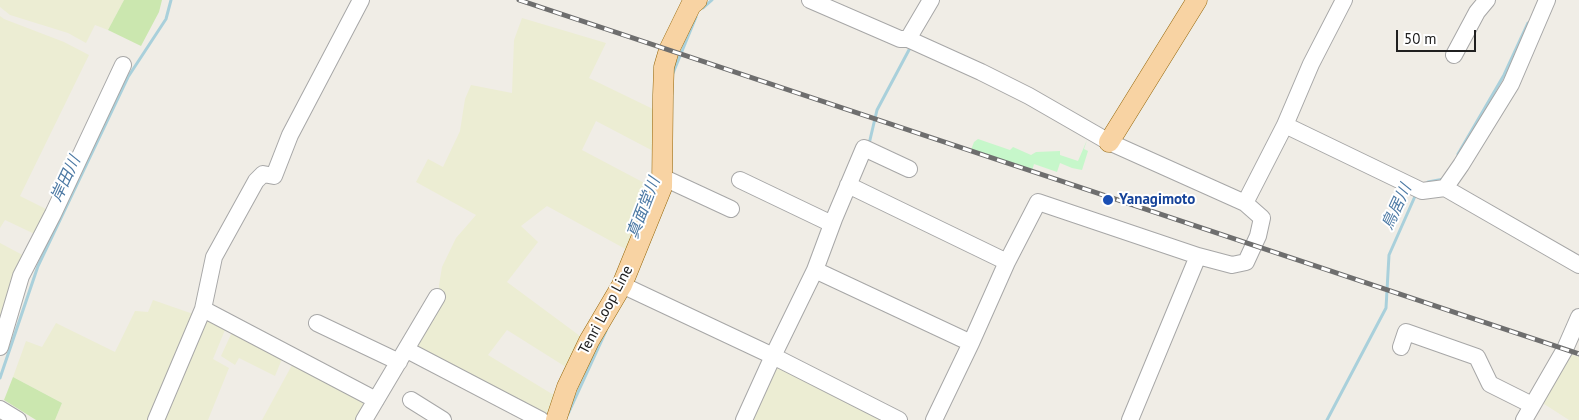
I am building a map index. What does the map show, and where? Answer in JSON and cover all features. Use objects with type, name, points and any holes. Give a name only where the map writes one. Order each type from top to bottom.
[{"type":"main road","name":"Tenri Loop Line","points":[[556,420],[567,387],[589,341],[622,285],[662,187],[664,67],[668,50],[691,5],[698,0]]},
{"type":"main road","points":[[1109,142],[1197,0]]},
{"type":"street","points":[[156,420],[203,309],[214,257],[256,181],[263,174],[274,176],[290,135],[361,0]]},
{"type":"street","points":[[810,0],[900,39],[908,39],[981,72],[1030,96],[1109,142],[1245,203],[1262,218],[1258,236],[1246,262],[1232,265],[1198,256],[1038,202],[1007,262],[934,420]]},
{"type":"street","points":[[908,39],[931,0]]},
{"type":"street","points":[[1245,203],[1285,125],[1311,64],[1344,0]]},
{"type":"street","points":[[1454,56],[1476,12],[1486,0]]},
{"type":"street","points":[[1445,188],[1511,84],[1547,0]]},
{"type":"street","points":[[0,347],[21,276],[53,214],[123,66]]},
{"type":"street","points":[[1285,125],[1419,190],[1445,188],[1579,264]]},
{"type":"street","points":[[744,420],[815,270],[864,148],[909,169]]},
{"type":"street","points":[[662,177],[731,209]]},
{"type":"street","points":[[740,180],[832,224]]},
{"type":"street","points":[[848,185],[1007,262]]},
{"type":"street","points":[[1130,420],[1198,256]]},
{"type":"street","points":[[815,270],[971,343]]},
{"type":"street","points":[[622,285],[773,356],[899,420]]},
{"type":"street","points":[[364,420],[437,297]]},
{"type":"street","points":[[203,309],[376,400]]},
{"type":"street","points":[[1524,420],[1565,349],[1579,317]]},
{"type":"street","points":[[317,323],[403,356],[541,420]]},
{"type":"street","points":[[1401,348],[1406,332],[1478,356],[1490,384],[1532,404]]},
{"type":"street","points":[[411,400],[443,420]]},
{"type":"street","points":[[0,409],[18,420]]},
{"type":"green space","points":[[0,0],[124,0],[108,30],[95,25],[86,43],[68,33],[10,15],[0,7]]},
{"type":"green space","points":[[124,0],[162,0],[159,12],[141,46],[108,30]]},
{"type":"green space","points":[[0,16],[64,42],[89,55],[20,196],[52,212],[41,237],[5,220],[0,228]]},
{"type":"green space","points":[[522,18],[606,43],[589,78],[655,110],[655,152],[596,121],[582,150],[652,187],[629,251],[547,206],[521,226],[538,242],[507,282],[584,339],[569,369],[507,330],[488,355],[557,397],[546,420],[414,350],[439,303],[442,267],[456,238],[476,215],[416,182],[428,159],[443,167],[460,131],[465,99],[471,85],[512,93],[514,40]]},
{"type":"green space","points":[[978,139],[1010,150],[1013,147],[1031,155],[1036,152],[1060,151],[1060,155],[1078,161],[1087,140],[1084,149],[1088,151],[1082,170],[1060,163],[1057,172],[1034,164],[1032,171],[971,150],[974,142]]},
{"type":"green space","points":[[0,243],[30,259],[0,337]]},
{"type":"green space","points":[[153,300],[196,315],[153,420],[55,420],[62,403],[13,377],[26,341],[42,347],[56,323],[115,352],[135,311],[148,312]]},
{"type":"green space","points":[[206,314],[227,325],[213,359],[229,368],[208,420],[163,420]]},
{"type":"green space","points":[[233,330],[282,359],[275,376],[239,358],[235,365],[221,356]]},
{"type":"green space","points":[[1570,354],[1579,357],[1579,420],[1569,420],[1541,402]]},
{"type":"green space","points":[[292,365],[368,403],[359,420],[262,420]]},
{"type":"green space","points":[[778,365],[894,420],[751,420]]},
{"type":"green space","points":[[13,377],[62,403],[55,420],[36,420],[4,400]]},
{"type":"waterway","name":"岸田川","points":[[0,378],[38,266],[128,77],[166,19],[171,0]]},
{"type":"waterway","name":"真面堂川","points":[[703,8],[712,0]]},
{"type":"waterway","name":"真面堂川","points":[[673,73],[696,17]]},
{"type":"waterway","name":"鳥居川","points":[[1458,154],[1504,75],[1528,23]]},
{"type":"waterway","points":[[869,144],[877,110],[910,48]]},
{"type":"waterway","name":"鳥居川","points":[[1428,182],[1444,179]]},
{"type":"waterway","name":"鳥居川","points":[[1327,420],[1386,308],[1389,255],[1416,194]]},
{"type":"waterway","name":"真面堂川","points":[[568,414],[606,331]]},
{"type":"railway","points":[[519,0],[1579,354]]},
{"type":"place","name":"Yanagimoto","points":[[1108,200]]}]
